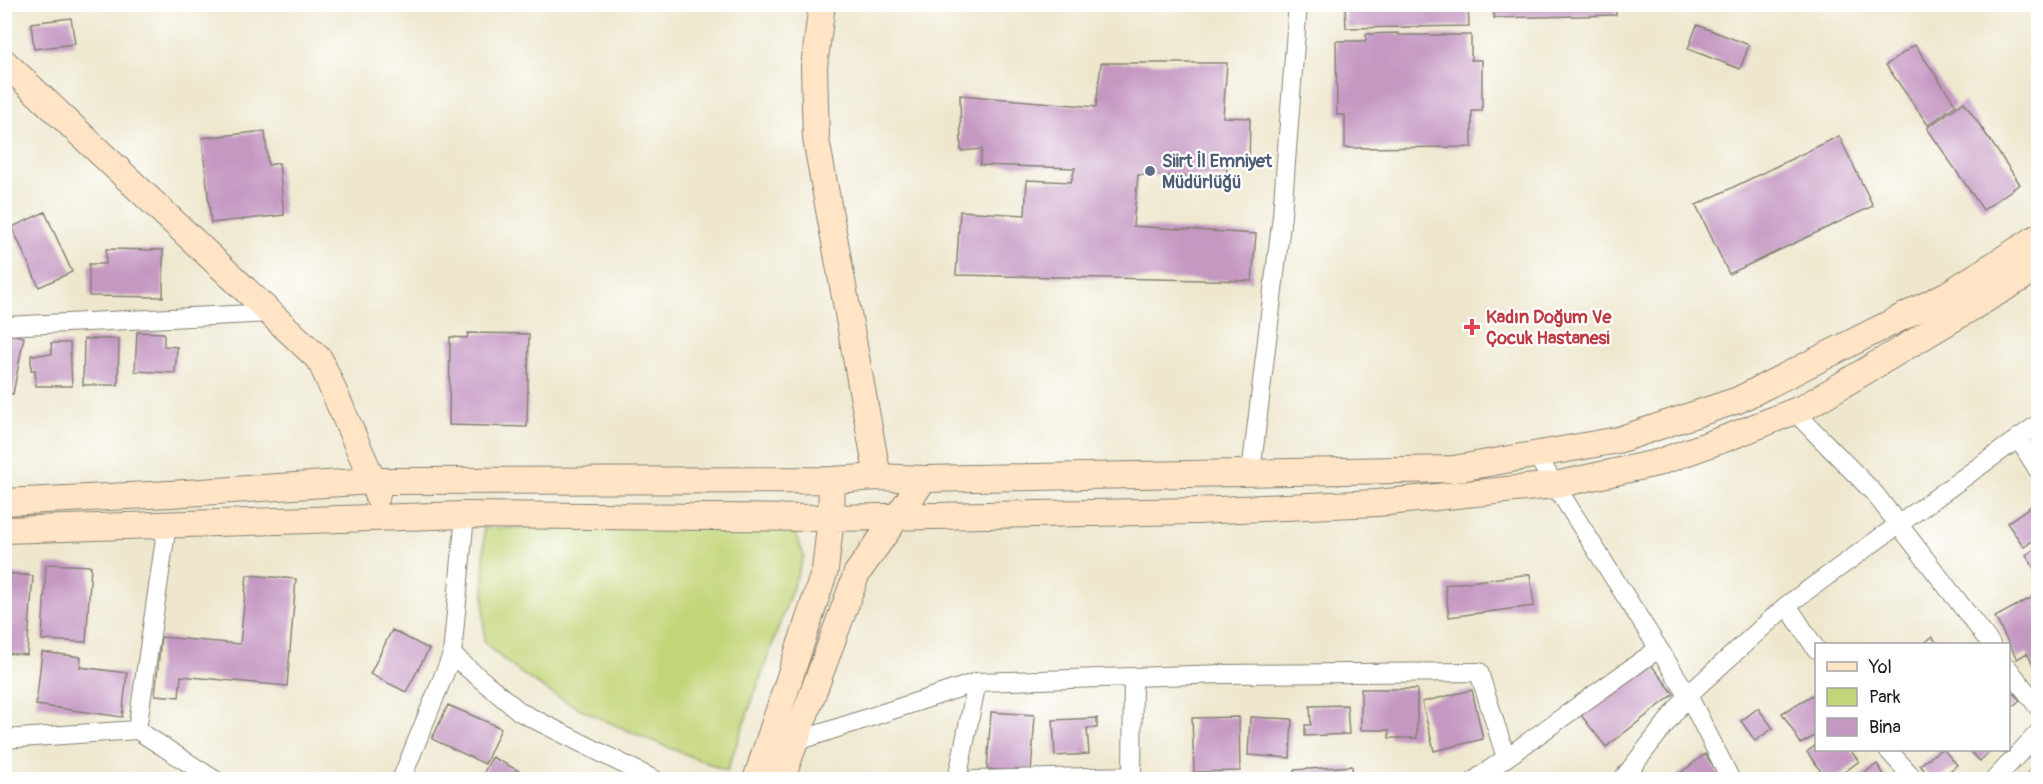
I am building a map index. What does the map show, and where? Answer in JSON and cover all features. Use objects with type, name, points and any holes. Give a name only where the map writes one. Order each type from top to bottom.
[{"type":"main road","points":[[822,4],[814,67],[816,138],[878,477]]},
{"type":"main road","points":[[4,62],[320,360],[373,481],[384,518]]},
{"type":"main road","points":[[4,502],[373,481],[832,480],[878,477],[924,479],[1454,469],[1618,441],[1738,400],[1937,300],[2038,237]]},
{"type":"main road","points":[[4,530],[465,515],[831,518],[1196,511],[1377,503],[1555,485],[1657,463],[1805,407],[2038,268]]},
{"type":"main road","points":[[782,780],[857,573],[924,479]]},
{"type":"main road","points":[[756,780],[825,570],[831,518],[832,480]]},
{"type":"street","points":[[1251,473],[1282,215],[1298,4]]},
{"type":"street","points":[[4,326],[270,313]]},
{"type":"street","points":[[1794,411],[1875,494],[1989,643]]},
{"type":"street","points":[[1622,780],[1688,695],[1787,605],[2038,424]]},
{"type":"street","points":[[2018,438],[2038,470]]},
{"type":"street","points":[[1536,455],[1688,695],[1731,780]]},
{"type":"street","points":[[401,780],[452,655],[465,515]]},
{"type":"street","points":[[137,729],[167,525]]},
{"type":"street","points":[[1787,605],[1815,647]]},
{"type":"street","points":[[1474,780],[1658,649]]},
{"type":"street","points":[[452,655],[520,712],[655,780]]},
{"type":"street","points":[[2010,671],[2038,707]]},
{"type":"street","points":[[795,742],[977,682],[1224,674],[1479,672],[1506,758]]},
{"type":"street","points":[[974,780],[1132,776],[1133,677]]},
{"type":"street","points":[[957,780],[977,682]]},
{"type":"street","points":[[4,739],[137,729],[215,780]]},
{"type":"street","points":[[1994,780],[2038,733]]},
{"type":"street","points":[[1889,751],[1915,780]]},
{"type":"street","points":[[2037,780],[2038,773]]},
{"type":"green space","points":[[789,524],[804,556],[727,771],[631,732],[568,702],[538,685],[510,665],[484,642],[484,528]]},
{"type":"building","points":[[1345,4],[1468,4],[1469,26],[1346,28]]},
{"type":"building","points":[[1493,4],[1615,4],[1616,15],[1494,18]]},
{"type":"building","points":[[71,18],[75,44],[34,49],[31,23]]},
{"type":"building","points":[[1697,25],[1749,45],[1740,69],[1688,49]]},
{"type":"building","points":[[1398,33],[1398,35],[1471,35],[1471,60],[1482,60],[1482,111],[1472,111],[1472,147],[1345,148],[1345,115],[1337,115],[1336,41],[1366,41],[1366,34]]},
{"type":"building","points":[[1915,45],[1956,105],[1928,125],[1886,65]]},
{"type":"building","name":"Siirt İl Emniyet Müdürlüğü","points":[[1101,63],[1227,63],[1223,117],[1250,118],[1249,167],[1227,167],[1226,177],[1138,175],[1133,226],[1256,234],[1252,281],[956,275],[960,211],[1025,215],[1027,180],[1071,182],[1075,168],[980,165],[982,149],[961,151],[960,95],[1096,107]]},
{"type":"building","points":[[1964,102],[2020,184],[1983,210],[1927,128]]},
{"type":"building","points":[[265,131],[268,165],[279,163],[284,215],[211,223],[202,138]]},
{"type":"building","points":[[1839,136],[1873,206],[1729,274],[1696,205]]},
{"type":"building","points":[[45,212],[72,272],[39,287],[12,227]]},
{"type":"building","points":[[106,249],[163,250],[163,297],[89,296],[89,264],[106,264]]},
{"type":"building","points":[[137,332],[164,333],[164,346],[177,347],[175,373],[135,371]]},
{"type":"building","points":[[4,333],[24,337],[13,394],[4,392]]},
{"type":"building","points":[[468,333],[529,334],[527,427],[449,425],[450,337],[467,338]]},
{"type":"building","points":[[84,339],[119,339],[118,385],[83,385]]},
{"type":"building","points":[[51,343],[70,343],[72,386],[36,386],[35,370],[31,370],[31,355],[52,354]]},
{"type":"building","points":[[2038,501],[2038,537],[2024,547],[2007,523]]},
{"type":"building","points":[[2038,547],[2038,575],[2026,555]]},
{"type":"building","points":[[46,564],[91,566],[86,642],[42,640]]},
{"type":"building","points":[[5,573],[33,576],[27,655],[5,653]]},
{"type":"building","points":[[1530,574],[1534,606],[1449,617],[1445,585]]},
{"type":"building","points":[[247,575],[296,579],[287,686],[181,676],[179,697],[155,695],[161,637],[240,644]]},
{"type":"building","points":[[2038,594],[2038,670],[2036,671],[2027,653],[2017,659],[1995,617]]},
{"type":"building","points":[[392,630],[429,649],[406,692],[370,674]]},
{"type":"building","points":[[1932,637],[1937,643],[1924,643]]},
{"type":"building","points":[[42,652],[81,657],[80,667],[127,673],[122,717],[36,705]]},
{"type":"building","points":[[1648,661],[1674,694],[1606,747],[1580,714]]},
{"type":"building","points":[[1361,689],[1417,689],[1417,738],[1389,738],[1389,730],[1361,730]]},
{"type":"building","points":[[1472,690],[1483,739],[1434,751],[1422,702]]},
{"type":"building","points":[[2010,690],[2020,700],[2010,709]]},
{"type":"building","points":[[1814,694],[1815,736],[1801,744],[1782,713]]},
{"type":"building","points":[[448,705],[501,728],[485,764],[432,739]]},
{"type":"building","points":[[1347,705],[1349,734],[1305,736],[1305,725],[1311,725],[1310,706]]},
{"type":"building","points":[[1758,708],[1773,728],[1755,741],[1741,721]]},
{"type":"building","points":[[991,712],[1035,715],[1031,773],[987,769]]},
{"type":"building","points":[[1239,717],[1240,771],[1194,772],[1192,718]]},
{"type":"building","points":[[1250,717],[1292,719],[1290,758],[1248,755]]},
{"type":"building","points":[[1097,718],[1097,728],[1087,728],[1089,754],[1055,756],[1053,720]]},
{"type":"building","points":[[1815,746],[1815,751],[1851,751],[1859,761],[1834,780],[1827,780],[1807,752]]},
{"type":"building","points":[[1939,751],[1945,751],[1957,765],[1939,780],[1932,780],[1920,765]]},
{"type":"building","points":[[1970,751],[1991,751],[1980,761]]},
{"type":"building","points":[[1705,754],[1720,775],[1714,780],[1671,780]]},
{"type":"building","points":[[492,757],[531,777],[530,780],[480,780]]},
{"type":"building","points":[[1877,764],[1888,780],[1854,780]]},
{"type":"building","points":[[1352,766],[1353,780],[1295,780],[1294,770]]},
{"type":"building","points":[[1559,774],[1563,780],[1550,780]]},
{"type":"place","name":"Siirt İl Emniyet Müdürlüğü","points":[[1150,171]]},
{"type":"place","name":"Kadın Doğum Ve Çocuk Hastanesi","points":[[1472,327]]}]
